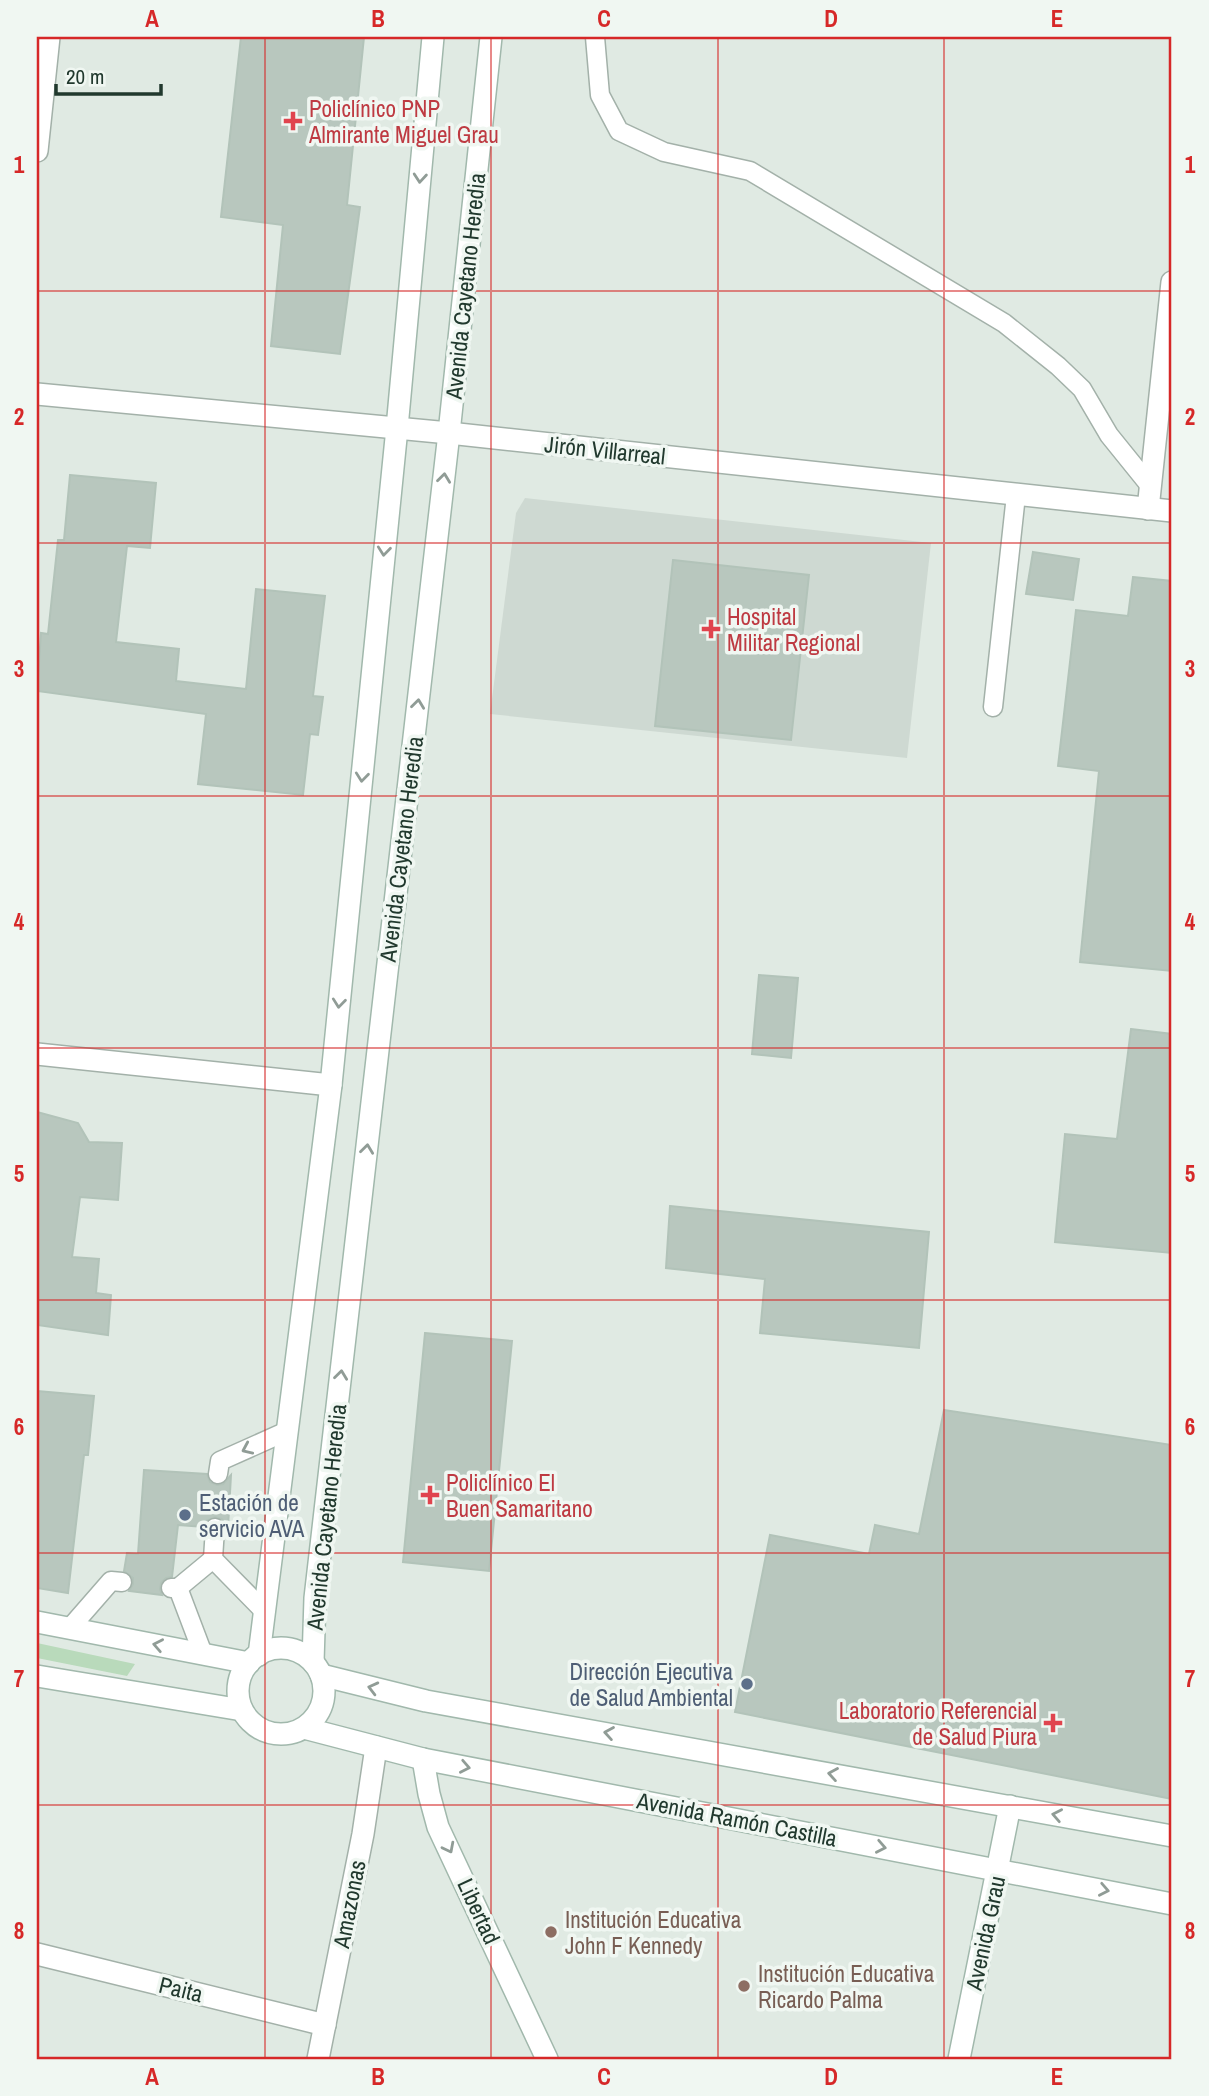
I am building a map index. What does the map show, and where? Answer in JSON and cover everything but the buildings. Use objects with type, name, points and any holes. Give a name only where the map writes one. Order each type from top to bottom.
[{"type":"main road","points":[[37,151],[49,37]]},
{"type":"main road","name":"Avenida Cayetano Heredia","points":[[254,1659],[265,1612],[331,1085],[433,37]]},
{"type":"main road","name":"Avenida Cayetano Heredia","points":[[317,1668],[315,1598],[449,433],[491,37]]},
{"type":"main road","points":[[1148,509],[1172,282]]},
{"type":"main road","name":"Jirón Villarreal","points":[[37,394],[449,433],[1172,511]]},
{"type":"main road","points":[[37,1054],[331,1085]]},
{"type":"main road","points":[[37,1622],[203,1654],[254,1659],[282,1648],[304,1655],[317,1668],[426,1701],[1172,1836]]},
{"type":"main road","points":[[254,1659],[242,1673],[238,1698],[248,1720],[269,1732],[293,1732],[304,1728],[320,1710],[323,1698],[317,1668]]},
{"type":"main road","points":[[37,1676],[242,1710]]},
{"type":"main road","name":"Avenida Ramón Castilla","points":[[304,1728],[423,1759],[1172,1904]]},
{"type":"main road","name":"Amazonas","points":[[317,2059],[363,1835],[376,1748]]},
{"type":"main road","name":"Libertad","points":[[423,1759],[438,1827],[547,2059]]},
{"type":"main road","name":"Avenida Grau","points":[[959,2059],[1010,1806]]},
{"type":"main road","name":"Paita","points":[[37,1954],[325,2025]]},
{"type":"lane","points":[[596,37],[600,95],[620,131],[664,152],[750,171],[1004,323],[1083,389],[1109,435],[1151,487]]},
{"type":"lane","points":[[993,707],[1016,495]]},
{"type":"lane","points":[[218,1474],[220,1461],[287,1431]]},
{"type":"lane","points":[[215,1528],[213,1559],[265,1612]]},
{"type":"lane","points":[[203,1654],[174,1588],[213,1559]]},
{"type":"lane","points":[[69,1628],[111,1581],[122,1582]]},
{"type":"shaded area","name":"Hospital Militar Regional","points":[[525,498],[931,543],[907,758],[490,714],[516,513]]},
{"type":"green space","points":[[37,1643],[135,1664],[127,1676],[37,1658]]},
{"type":"place","name":"Policlínico PNP Almirante Miguel Grau","points":[[293,121]]},
{"type":"place","name":"Hospital Militar Regional","points":[[711,629]]},
{"type":"place","name":"Policlínico El Buen Samaritano","points":[[430,1495]]},
{"type":"place","name":"Estación de servicio AVA","points":[[185,1515]]},
{"type":"place","name":"Dirección Ejecutiva de Salud Ambiental","points":[[747,1684]]},
{"type":"place","name":"Laboratorio Referencial de Salud Piura","points":[[1053,1723]]},
{"type":"place","name":"Institución Educativa John F Kennedy","points":[[551,1932]]},
{"type":"place","name":"Institución Educativa Ricardo Palma","points":[[744,1986]]}]
